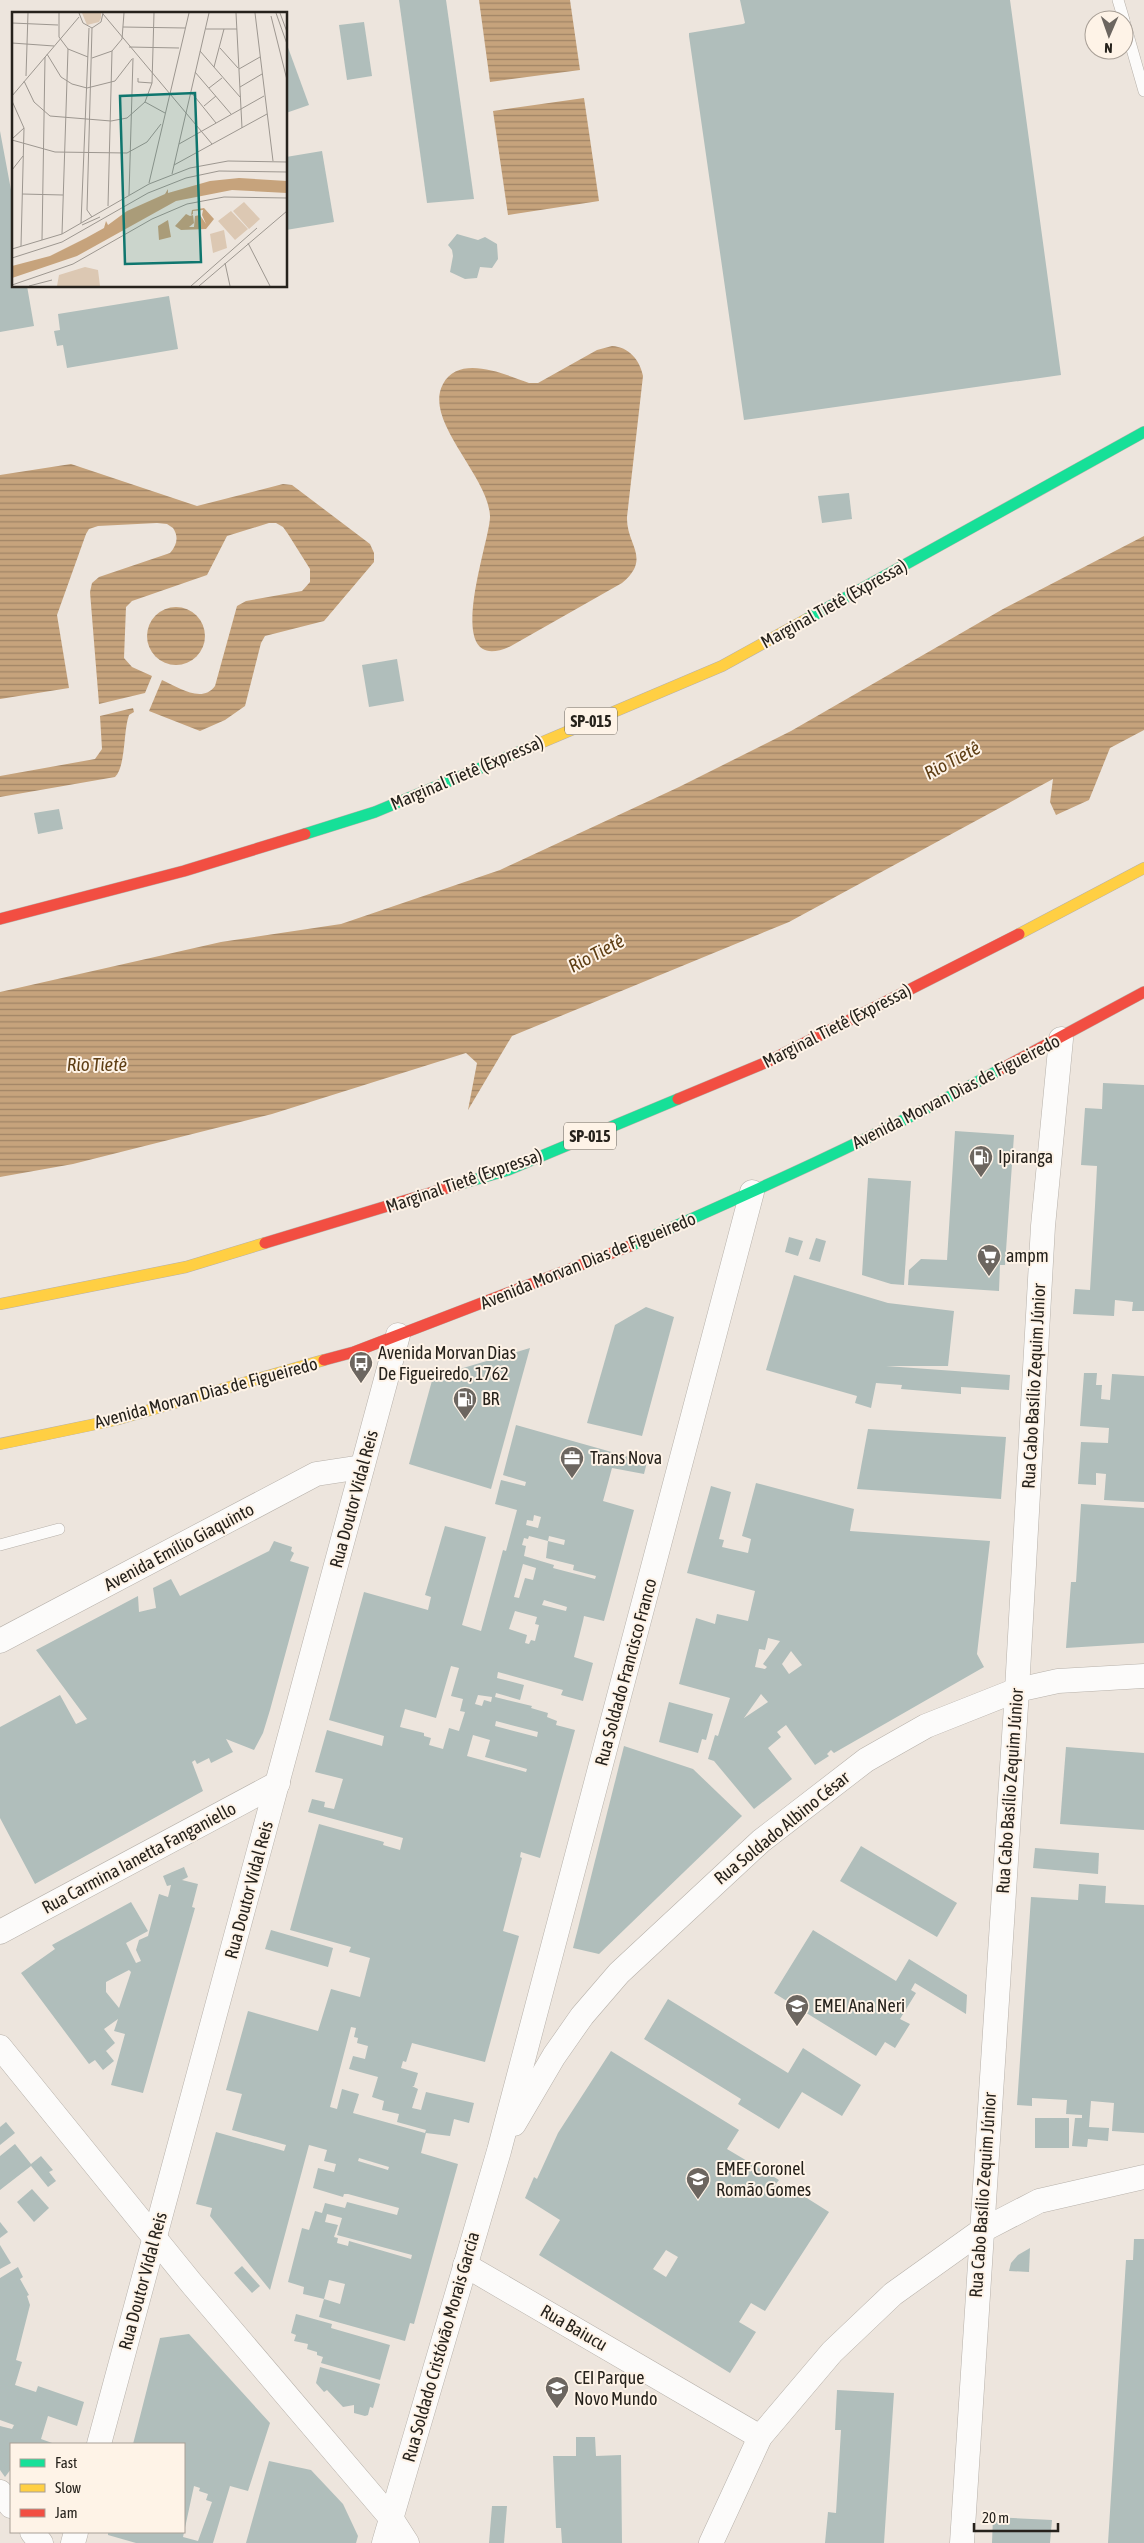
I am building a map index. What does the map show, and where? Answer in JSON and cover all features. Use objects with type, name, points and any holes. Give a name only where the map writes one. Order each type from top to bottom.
[{"type":"highway","name":"Marginal Tietê (Expressa)","points":[[0,919],[184,871],[375,812],[722,666],[1144,432]]},
{"type":"highway","name":"Marginal Tietê (Expressa)","points":[[0,1304],[186,1268],[508,1170],[768,1062],[1144,868]]},
{"type":"highway","name":"Avenida Morvan Dias de Figueiredo","points":[[0,1444],[116,1420],[354,1352],[612,1254],[752,1192],[934,1106],[1061,1039],[1144,992]]},
{"type":"street","name":"Rua Cabo Basílio Zequim Júnior","points":[[962,2543],[1017,1690],[1042,1226],[1061,1039]]},
{"type":"street","name":"Rua Soldado Francisco Franco","points":[[499,2151],[752,1192]]},
{"type":"street","name":"Rua Doutor Vidal Reis","points":[[99,2443],[398,1335]]},
{"type":"street","name":"Avenida Emílio Giaquinto","points":[[0,1642],[316,1474],[362,1467]]},
{"type":"street","name":"Rua Soldado Albino César","points":[[499,2151],[554,2056],[582,2016],[626,1967],[761,1841],[866,1760],[926,1726],[1017,1690],[1058,1681],[1144,1676]]},
{"type":"street","name":"Rua Carmina Ianetta Fanganiello","points":[[0,1932],[278,1783]]},
{"type":"street","points":[[0,2047],[154,2237],[391,2518],[407,2543]]},
{"type":"street","name":"Rua Soldado Cristóvão Morais Garcia","points":[[384,2543],[499,2151]]},
{"type":"street","points":[[711,2543],[760,2437],[832,2352],[893,2294],[981,2231],[1039,2201],[1144,2177]]},
{"type":"street","name":"Rua Baiucu","points":[[465,2265],[760,2437]]},
{"type":"street","points":[[0,2492],[10,2505]]},
{"type":"street","points":[[33,2533],[41,2543]]},
{"type":"lane","points":[[1134,56],[1144,91]]},
{"type":"lane","points":[[0,1545],[59,1529]]},
{"type":"water","points":[[479,0],[570,0],[580,70],[490,82]]},
{"type":"water","points":[[584,98],[599,201],[508,215],[493,111]]},
{"type":"water","points":[[612,346],[624,349],[633,355],[642,370],[643,376],[627,517],[637,559],[635,566],[631,574],[622,583],[511,646],[489,651],[477,643],[473,626],[473,602],[490,516],[487,500],[479,483],[449,431],[442,414],[439,399],[443,384],[450,375],[460,370],[471,368],[495,371],[529,383],[538,383],[597,350]]},
{"type":"water","points":[[71,464],[197,506],[283,484],[292,485],[370,544],[374,553],[374,562],[324,621],[265,636],[261,643],[245,706],[225,720],[200,731],[149,711],[162,680],[182,690],[197,694],[210,691],[215,686],[237,606],[246,601],[302,591],[310,582],[310,569],[283,527],[276,523],[269,523],[227,536],[207,575],[132,601],[126,607],[124,658],[132,667],[152,676],[145,693],[99,704],[90,592],[92,583],[99,577],[170,553],[176,544],[177,538],[173,528],[167,524],[98,526],[89,529],[57,615],[69,688],[0,699],[0,475]]},
{"type":"water","name":"Rio Tietê","points":[[1144,536],[1144,730],[1110,748],[1089,800],[1056,815],[1050,802],[1053,779],[789,922],[512,1036],[468,1110],[477,1063],[466,1053],[272,1114],[73,1164],[0,1177],[0,992],[221,942],[341,924],[500,870],[679,787],[791,731],[1003,609]]},
{"type":"water","points":[[170,607],[182,607],[197,615],[205,630],[205,642],[197,657],[182,665],[170,665],[155,657],[147,642],[147,630],[155,615]]},
{"type":"water","points":[[133,708],[134,712],[129,715],[127,722],[121,765],[115,777],[0,797],[0,776],[95,759],[102,749],[100,716]]},
{"type":"building","points":[[399,0],[446,0],[474,199],[427,203]]},
{"type":"building","points":[[740,0],[1010,0],[1061,375],[744,420],[689,36],[689,33],[745,23]]},
{"type":"building","points":[[364,22],[372,76],[347,80],[339,25]]},
{"type":"building","points":[[288,47],[309,105],[288,112]]},
{"type":"building","points":[[0,131],[12,195],[12,288],[27,288],[34,326],[0,332]]},
{"type":"building","points":[[322,151],[334,222],[288,230],[288,157]]},
{"type":"building","points":[[457,234],[478,240],[485,237],[497,244],[498,259],[492,268],[480,267],[477,278],[465,279],[450,272],[453,256],[452,250],[448,245]]},
{"type":"building","points":[[169,296],[178,349],[67,368],[63,345],[57,346],[54,331],[60,330],[58,314]]},
{"type":"building","points":[[849,493],[852,519],[822,523],[818,496]]},
{"type":"building","points":[[397,659],[404,701],[369,707],[362,665]]},
{"type":"building","points":[[59,809],[63,829],[38,834],[34,813]]},
{"type":"building","points":[[1103,1083],[1144,1085],[1144,1311],[1132,1311],[1133,1302],[1115,1300],[1114,1316],[1073,1314],[1075,1289],[1090,1290],[1095,1206],[1097,1166],[1081,1165],[1085,1108],[1102,1109]]},
{"type":"building","name":"Ipiranga","points":[[955,1131],[1014,1135],[1005,1265],[1000,1265],[999,1291],[908,1285],[909,1270],[921,1259],[947,1260]]},
{"type":"building","points":[[868,1178],[911,1181],[904,1285],[891,1284],[862,1275]]},
{"type":"building","points":[[789,1237],[803,1241],[798,1256],[785,1252]]},
{"type":"building","points":[[816,1238],[826,1241],[820,1262],[809,1259]]},
{"type":"building","points":[[794,1275],[888,1303],[954,1311],[948,1366],[886,1366],[1010,1375],[1009,1390],[961,1387],[961,1394],[901,1389],[902,1385],[876,1383],[871,1408],[855,1403],[857,1396],[766,1370]]},
{"type":"building","points":[[646,1307],[674,1317],[642,1436],[587,1423],[615,1325]]},
{"type":"building","name":"BR","points":[[530,1348],[491,1489],[409,1464],[433,1377]]},
{"type":"building","points":[[1084,1373],[1097,1373],[1096,1385],[1102,1385],[1101,1399],[1110,1400],[1112,1374],[1144,1376],[1144,1502],[1104,1500],[1106,1474],[1096,1473],[1096,1485],[1078,1484],[1081,1442],[1108,1443],[1109,1428],[1080,1426]]},
{"type":"building","points":[[516,1425],[647,1462],[644,1474],[612,1468],[603,1501],[634,1510],[604,1621],[584,1616],[574,1657],[593,1663],[583,1701],[561,1695],[563,1690],[498,1672],[497,1678],[524,1685],[520,1700],[496,1693],[495,1697],[532,1706],[531,1708],[548,1713],[547,1717],[557,1721],[556,1725],[575,1730],[540,1858],[521,1852],[520,1857],[522,1858],[503,1931],[519,1936],[485,2062],[412,2043],[406,2062],[403,2061],[401,2068],[418,2073],[414,2086],[412,2086],[418,2089],[412,2108],[421,2110],[426,2092],[474,2103],[469,2123],[454,2119],[450,2136],[426,2133],[421,2153],[458,2164],[414,2324],[410,2323],[405,2341],[319,2317],[324,2299],[303,2294],[304,2287],[288,2282],[302,2228],[309,2230],[315,2211],[322,2213],[325,2203],[345,2208],[347,2202],[397,2215],[399,2208],[348,2194],[344,2194],[343,2197],[313,2188],[318,2168],[334,2172],[336,2164],[324,2161],[327,2150],[309,2145],[270,2290],[210,2216],[212,2208],[196,2204],[216,2132],[284,2151],[286,2145],[232,2130],[242,2094],[226,2090],[248,2011],[318,2031],[331,1989],[360,1997],[370,1958],[349,1952],[351,1947],[290,1930],[319,1824],[384,1842],[383,1845],[400,1850],[403,1838],[308,1812],[312,1799],[325,1802],[324,1807],[334,1809],[343,1779],[315,1772],[327,1730],[382,1746],[384,1736],[329,1720],[364,1592],[428,1610],[431,1597],[425,1595],[445,1526],[486,1537],[462,1625],[481,1631],[503,1550],[506,1551],[517,1510],[495,1504],[501,1480],[525,1486],[526,1482],[503,1475]],"holes":[[[534,1515],[541,1517],[538,1528],[526,1525],[527,1520],[533,1521]],[[529,1536],[548,1541],[546,1558],[574,1565],[573,1570],[596,1576],[595,1579],[553,1568],[554,1565],[524,1556],[526,1546],[522,1545],[524,1538],[528,1539]],[[549,1536],[565,1540],[564,1545],[548,1541]],[[523,1564],[536,1568],[533,1580],[525,1578],[519,1598],[514,1597]],[[544,1600],[567,1607],[566,1611],[542,1605]],[[515,1611],[537,1617],[535,1624],[539,1625],[535,1641],[531,1640],[529,1644],[525,1643],[527,1635],[509,1629]],[[451,1666],[459,1668],[451,1696],[463,1699],[460,1711],[465,1712],[459,1731],[449,1728],[443,1749],[429,1745],[431,1738],[424,1736],[424,1733],[400,1727],[405,1709],[436,1718]],[[478,1695],[492,1697],[491,1702],[484,1700],[482,1706],[475,1704]],[[496,1721],[538,1732],[537,1737],[495,1726]],[[473,1735],[490,1740],[485,1757],[527,1769],[526,1772],[467,1756]],[[351,2027],[356,2028],[354,2037],[358,2038],[357,2043],[368,2046],[365,2059],[353,2056],[349,2069],[378,2077],[372,2097],[384,2101],[382,2110],[399,2114],[397,2122],[426,2130],[425,2133],[353,2113],[359,2094],[342,2089],[337,2109],[330,2107]],[[359,2158],[389,2167],[388,2170],[358,2161]],[[327,2214],[342,2218],[337,2235],[412,2255],[411,2259],[349,2241],[348,2246],[337,2243],[338,2238],[334,2237],[338,2225],[325,2222]],[[329,2280],[345,2284],[340,2304],[324,2299]]]},
{"type":"building","points":[[868,1429],[1006,1437],[1001,1499],[857,1489]]},
{"type":"building","points":[[756,1483],[854,1509],[850,1531],[990,1541],[977,1654],[984,1667],[834,1753],[831,1750],[827,1754],[829,1756],[815,1765],[786,1725],[777,1732],[781,1737],[768,1748],[792,1779],[754,1809],[714,1761],[708,1759],[715,1735],[718,1736],[730,1698],[679,1684],[696,1618],[715,1624],[717,1614],[748,1621],[755,1591],[687,1573],[711,1486],[731,1492],[719,1539],[724,1540],[722,1547],[748,1553],[751,1539],[742,1536]],"holes":[[[768,1638],[780,1641],[763,1664],[767,1667],[765,1669],[755,1667],[759,1649],[765,1650]],[[791,1651],[802,1665],[789,1674],[782,1664]],[[761,1694],[768,1702],[744,1718]]]},
{"type":"building","points":[[1081,1504],[1144,1508],[1144,1643],[1066,1648],[1071,1582],[1076,1582]]},
{"type":"building","points":[[274,1541],[292,1547],[291,1551],[294,1553],[290,1561],[309,1567],[270,1710],[263,1733],[254,1750],[226,1739],[233,1752],[211,1763],[209,1758],[197,1764],[195,1760],[192,1762],[203,1791],[35,1884],[0,1818],[0,1727],[60,1695],[76,1724],[87,1719],[36,1650],[138,1596],[139,1612],[156,1608],[153,1588],[171,1579],[180,1596],[269,1551]]},
{"type":"building","points":[[669,1702],[713,1714],[706,1740],[702,1739],[698,1753],[659,1742]]},
{"type":"building","points":[[624,1746],[693,1769],[742,1816],[599,1954],[573,1948]]},
{"type":"building","points":[[1066,1747],[1144,1753],[1144,1830],[1060,1824]]},
{"type":"building","points":[[861,1846],[957,1903],[937,1937],[840,1881]]},
{"type":"building","points":[[1035,1848],[1099,1853],[1098,1874],[1033,1868]]},
{"type":"building","points":[[184,1867],[188,1877],[182,1880],[198,1884],[192,1907],[195,1908],[143,2093],[111,2085],[125,2034],[114,2031],[118,2019],[104,2029],[115,2043],[106,2051],[114,2061],[103,2070],[95,2060],[89,2064],[21,1973],[55,1949],[52,1945],[131,1902],[148,1931],[126,1943],[136,1963],[141,1961],[136,1950],[139,1940],[148,1936],[159,1894],[168,1897],[171,1885],[167,1886],[163,1876]],"holes":[[[129,1970],[131,1972],[119,2008],[106,1992],[106,1982]]]},
{"type":"building","points":[[1079,1884],[1106,1886],[1105,1903],[1144,1905],[1144,2133],[1112,2131],[1114,2103],[1091,2101],[1089,2127],[1109,2128],[1108,2141],[1088,2139],[1087,2147],[1072,2146],[1075,2118],[1082,2118],[1082,2115],[1066,2114],[1067,2100],[1032,2098],[1032,2106],[1017,2105],[1031,1897],[1078,1900]]},
{"type":"building","points":[[271,1930],[333,1948],[328,1967],[265,1949]]},
{"type":"building","points":[[813,1930],[896,1981],[909,1959],[967,1995],[966,2014],[915,1983],[911,1990],[916,1993],[900,2019],[910,2024],[895,2048],[885,2042],[876,2056],[774,1993]]},
{"type":"building","points":[[668,1999],[788,2073],[803,2048],[861,2085],[842,2116],[802,2092],[779,2129],[738,2104],[741,2099],[644,2039]]},
{"type":"building","name":"EMEF Coronel Romão Gomes","points":[[611,2051],[739,2130],[727,2149],[779,2180],[775,2185],[781,2188],[779,2192],[786,2197],[791,2188],[829,2212],[765,2311],[751,2303],[739,2322],[756,2332],[730,2373],[539,2255],[560,2220],[525,2198],[534,2177],[537,2179],[558,2133]],"holes":[[[666,2250],[678,2257],[666,2277],[653,2269]]]},
{"type":"building","points":[[1035,2118],[1069,2118],[1069,2148],[1035,2148]]},
{"type":"building","points":[[6,2122],[15,2133],[0,2145],[0,2127]]},
{"type":"building","points":[[15,2144],[31,2164],[41,2156],[53,2170],[49,2172],[56,2181],[48,2187],[31,2166],[0,2190],[0,2156]]},
{"type":"building","points":[[32,2189],[49,2208],[34,2222],[17,2202]]},
{"type":"building","points":[[0,2222],[8,2232],[0,2238]]},
{"type":"building","points":[[1134,2239],[1144,2239],[1144,2543],[1108,2543],[1126,2260],[1133,2260]]},
{"type":"building","points":[[0,2245],[11,2263],[0,2269]]},
{"type":"building","points":[[1030,2248],[1029,2272],[1009,2271],[1011,2263],[1018,2255]]},
{"type":"building","points":[[242,2266],[260,2286],[252,2293],[234,2273]]},
{"type":"building","points":[[18,2267],[23,2277],[20,2279],[29,2295],[27,2296],[30,2305],[16,2360],[22,2362],[15,2385],[36,2392],[38,2386],[84,2402],[77,2426],[48,2416],[41,2439],[52,2443],[10,2443],[10,2470],[5,2477],[0,2470],[0,2426],[12,2429],[14,2425],[0,2420],[0,2278]]},
{"type":"building","points":[[296,2314],[332,2324],[331,2328],[390,2345],[380,2380],[321,2363],[323,2357],[317,2355],[317,2352],[307,2349],[308,2344],[294,2341],[296,2335],[291,2333]]},
{"type":"building","points":[[189,2334],[270,2423],[248,2491],[230,2486],[213,2543],[136,2543],[108,2535],[108,2533],[184,2533],[183,2537],[198,2541],[212,2502],[206,2500],[208,2494],[199,2491],[200,2488],[194,2486],[185,2528],[185,2443],[133,2443],[160,2338]]},
{"type":"building","points":[[320,2367],[380,2384],[373,2408],[370,2407],[368,2415],[354,2413],[354,2405],[343,2407],[327,2390],[324,2392],[316,2383]]},
{"type":"building","points":[[837,2390],[894,2393],[884,2543],[825,2543],[828,2512],[836,2513],[841,2430],[835,2430]]},
{"type":"building","points":[[576,2437],[595,2437],[596,2456],[621,2455],[622,2543],[562,2543],[561,2528],[556,2528],[553,2456],[576,2456]]},
{"type":"building","points":[[269,2461],[311,2470],[343,2504],[358,2536],[356,2543],[246,2543]]},
{"type":"building","points":[[492,2506],[507,2506],[504,2543],[489,2543]]},
{"type":"building","points":[[993,2517],[1052,2520],[1050,2543],[992,2543]]},
{"type":"traffic: fast","points":[[807,619],[1144,432]]},
{"type":"traffic: fast","points":[[305,834],[375,812],[531,747]]},
{"type":"traffic: fast","points":[[630,1246],[864,1140],[1001,1069]]},
{"type":"traffic: fast","points":[[460,1184],[508,1170],[678,1099]]},
{"type":"traffic: slow","points":[[531,747],[722,666],[807,619]]},
{"type":"traffic: slow","points":[[1019,934],[1144,868]]},
{"type":"traffic: slow","points":[[0,1304],[186,1267],[265,1243]]},
{"type":"traffic: slow","points":[[0,1444],[115,1420],[324,1360]]},
{"type":"traffic: jam","points":[[0,919],[184,871],[305,834]]},
{"type":"traffic: jam","points":[[678,1099],[767,1062],[1019,934]]},
{"type":"traffic: jam","points":[[1001,1069],[1144,992]]},
{"type":"traffic: jam","points":[[265,1243],[460,1184]]},
{"type":"traffic: jam","points":[[324,1360],[354,1352],[630,1246]]},
{"type":"place","name":"Ipiranga","points":[[981,1178]]},
{"type":"place","name":"ampm","points":[[989,1277]]},
{"type":"place","name":"Avenida Morvan Dias De Figueiredo, 1762","points":[[361,1384]]},
{"type":"place","name":"BR","points":[[465,1420]]},
{"type":"place","name":"Trans Nova","points":[[572,1479]]},
{"type":"place","name":"EMEI Ana Neri","points":[[797,2027]]},
{"type":"place","name":"EMEF Coronel Romão Gomes","points":[[698,2200]]},
{"type":"place","name":"CEI Parque Novo Mundo","points":[[557,2409]]}]
